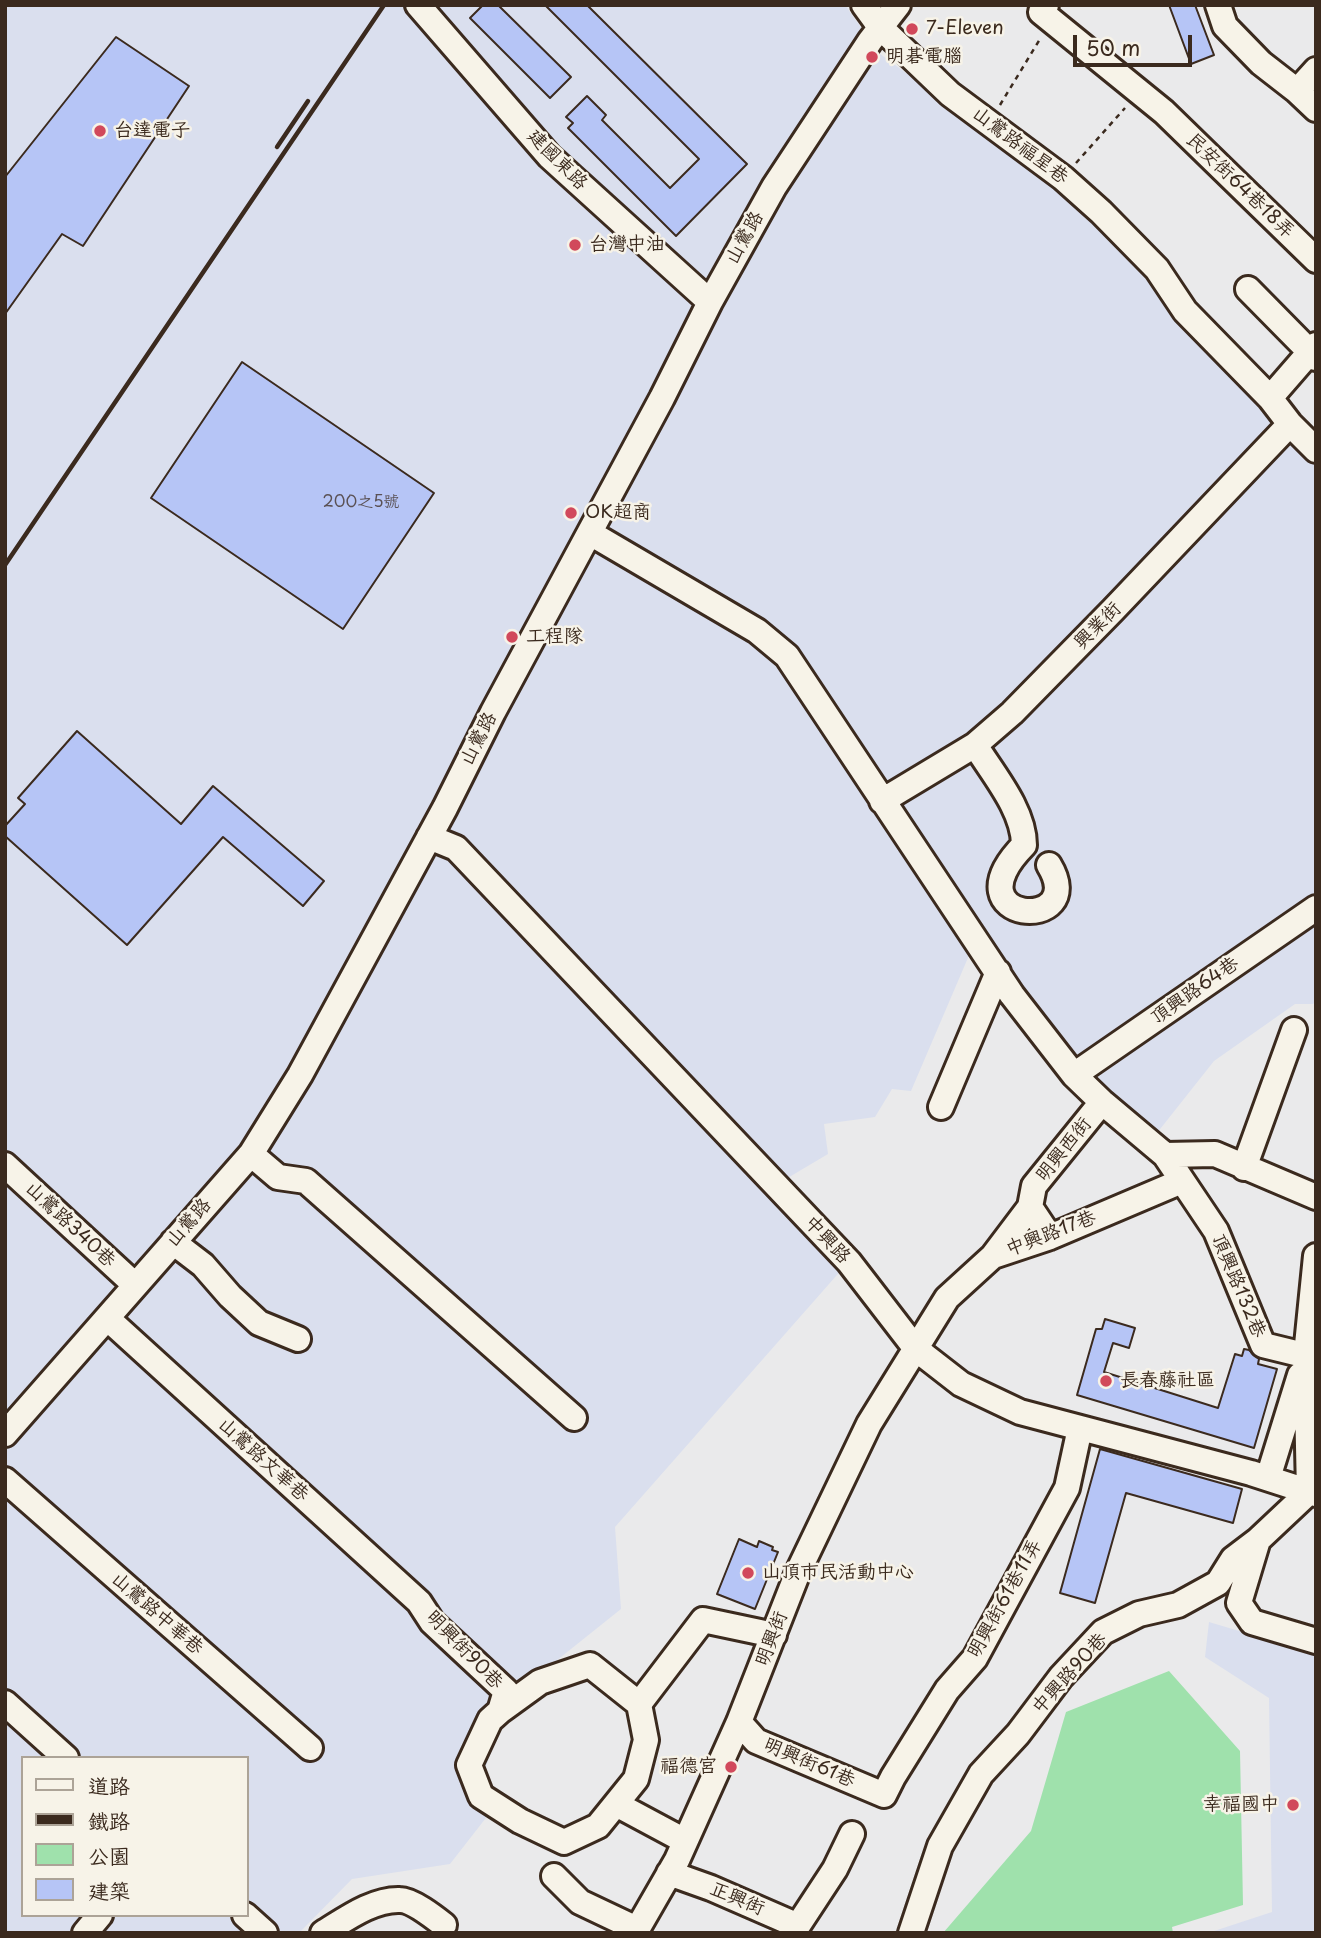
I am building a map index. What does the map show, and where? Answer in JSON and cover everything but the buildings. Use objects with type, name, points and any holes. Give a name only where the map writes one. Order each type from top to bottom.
[{"type":"street","name":"建國東路","points":[[418,5],[549,156],[710,302]]},
{"type":"street","name":"山鶯路福星巷","points":[[864,5],[880,27],[950,94],[1063,178],[1157,269],[1185,311],[1270,398],[1290,424],[1316,450]]},
{"type":"street","name":"山鶯路","points":[[5,1434],[251,1154],[300,1075],[429,837],[492,712],[774,187],[880,27],[898,5]]},
{"type":"street","points":[[1218,5],[1225,26],[1261,63],[1297,90],[1316,109]]},
{"type":"street","name":"民安街64巷18弄","points":[[1046,13],[1164,112],[1316,260]]},
{"type":"street","points":[[1297,90],[1316,70]]},
{"type":"street","points":[[1248,289],[1313,352],[1270,398]]},
{"type":"street","name":"興業街","points":[[882,801],[975,745],[1012,713],[1290,424]]},
{"type":"street","points":[[590,533],[757,631],[787,656],[1013,996],[1074,1075],[1102,1102],[1165,1155],[1215,1154],[1316,1197]]},
{"type":"street","points":[[975,745],[1009,799],[1024,831],[1024,845],[1009,860],[1000,878],[1003,897],[1010,906],[1025,912],[1039,911],[1050,904],[1056,896],[1055,881],[1049,865]]},
{"type":"street","name":"中興路","points":[[429,837],[456,848],[535,929],[849,1262],[916,1349],[961,1384],[1020,1412],[1268,1478],[1312,1493]]},
{"type":"street","name":"頂興路64巷","points":[[1074,1075],[1316,908]]},
{"type":"street","points":[[941,1107],[998,972]]},
{"type":"street","points":[[1244,1168],[1294,1030]]},
{"type":"street","name":"明興西街","points":[[1049,1237],[1030,1207],[1034,1186],[1102,1102]]},
{"type":"street","points":[[251,1154],[278,1177],[306,1181],[573,1418]]},
{"type":"street","name":"頂興路132巷","points":[[1165,1155],[1216,1231],[1264,1345],[1311,1356]]},
{"type":"street","name":"山鶯路340巷","points":[[5,1165],[135,1286]]},
{"type":"street","name":"中興路17巷","points":[[916,1349],[947,1298],[993,1256],[1049,1237],[1182,1181]]},
{"type":"street","points":[[993,1256],[1030,1207]]},
{"type":"street","points":[[173,1242],[203,1265],[230,1296],[259,1323],[298,1339]]},
{"type":"street","points":[[1312,1493],[1311,1356],[1315,1272]]},
{"type":"street","name":"山鶯路文華巷","points":[[107,1318],[418,1602]]},
{"type":"street","name":"明興街","points":[[636,1931],[685,1841],[740,1723],[798,1572],[869,1424],[916,1349]]},
{"type":"street","points":[[1268,1478],[1311,1356]]},
{"type":"street","name":"明興街61巷11弄","points":[[884,1795],[947,1690],[975,1658],[1067,1488],[1080,1428]]},
{"type":"street","name":"山鶯路中華巷","points":[[5,1480],[310,1748]]},
{"type":"street","name":"中興路90巷","points":[[911,1933],[940,1846],[981,1774],[1018,1734],[1061,1677],[1103,1632],[1139,1614],[1178,1605],[1218,1583],[1233,1559],[1312,1493]]},
{"type":"street","points":[[1258,1540],[1240,1603],[1252,1622],[1316,1641]]},
{"type":"street","name":"明興街90巷","points":[[418,1602],[432,1622],[506,1691],[500,1712],[490,1720],[469,1765],[481,1796],[520,1821],[564,1842],[598,1826],[636,1779],[646,1740],[639,1704]]},
{"type":"street","points":[[500,1712],[540,1682],[590,1665],[639,1704],[703,1620],[774,1635]]},
{"type":"street","points":[[5,1703],[64,1756]]},
{"type":"street","name":"明興街61巷","points":[[740,1723],[756,1741],[884,1795]]},
{"type":"street","points":[[616,1804],[685,1841]]},
{"type":"street","points":[[795,1929],[835,1869],[852,1834]]},
{"type":"street","name":"正興街","points":[[669,1873],[711,1888],[795,1929]]},
{"type":"street","points":[[554,1875],[580,1902],[636,1931]]},
{"type":"street","points":[[323,1933],[370,1906],[402,1899],[432,1915],[444,1925]]},
{"type":"street","points":[[85,1933],[98,1917]]},
{"type":"street","points":[[247,1917],[265,1933]]},
{"type":"path","points":[[990,123],[1023,64],[1046,13]]},
{"type":"path","points":[[1063,178],[1139,92]]},
{"type":"shaded area","points":[[5,5],[845,5],[880,54],[1055,182],[1316,453],[1316,1001],[1313,1004],[1295,1004],[1214,1061],[1153,1138],[1086,1079],[979,932],[911,1091],[892,1089],[875,1117],[824,1124],[828,1154],[764,1192],[844,1267],[615,1527],[621,1609],[511,1697],[480,1783],[496,1805],[450,1864],[352,1879],[299,1933],[5,1933]]},
{"type":"shaded area","name":"幸福國中","points":[[1209,1622],[1316,1654],[1316,1933],[1208,1933],[1272,1912],[1269,1698],[1205,1657]]},
{"type":"green space","points":[[1169,1671],[1240,1751],[1243,1905],[1172,1927],[1173,1933],[943,1933],[1031,1831],[1066,1712]]},
{"type":"railway","points":[[5,565],[384,5]]},
{"type":"railway","points":[[277,147],[308,101]]},
{"type":"place","name":"7-Eleven","points":[[912,29]]},
{"type":"place","name":"明碁電腦","points":[[872,57]]},
{"type":"place","name":"台達電子","points":[[100,131]]},
{"type":"place","name":"台灣中油","points":[[575,245]]},
{"type":"place","name":"OK超商","points":[[571,513]]},
{"type":"place","name":"工程隊","points":[[512,637]]},
{"type":"place","name":"長春藤社區","points":[[1106,1381]]},
{"type":"place","name":"山頂市民活動中心","points":[[748,1573]]},
{"type":"place","name":"福德宮","points":[[731,1767]]},
{"type":"place","name":"幸福國中","points":[[1293,1805]]}]
